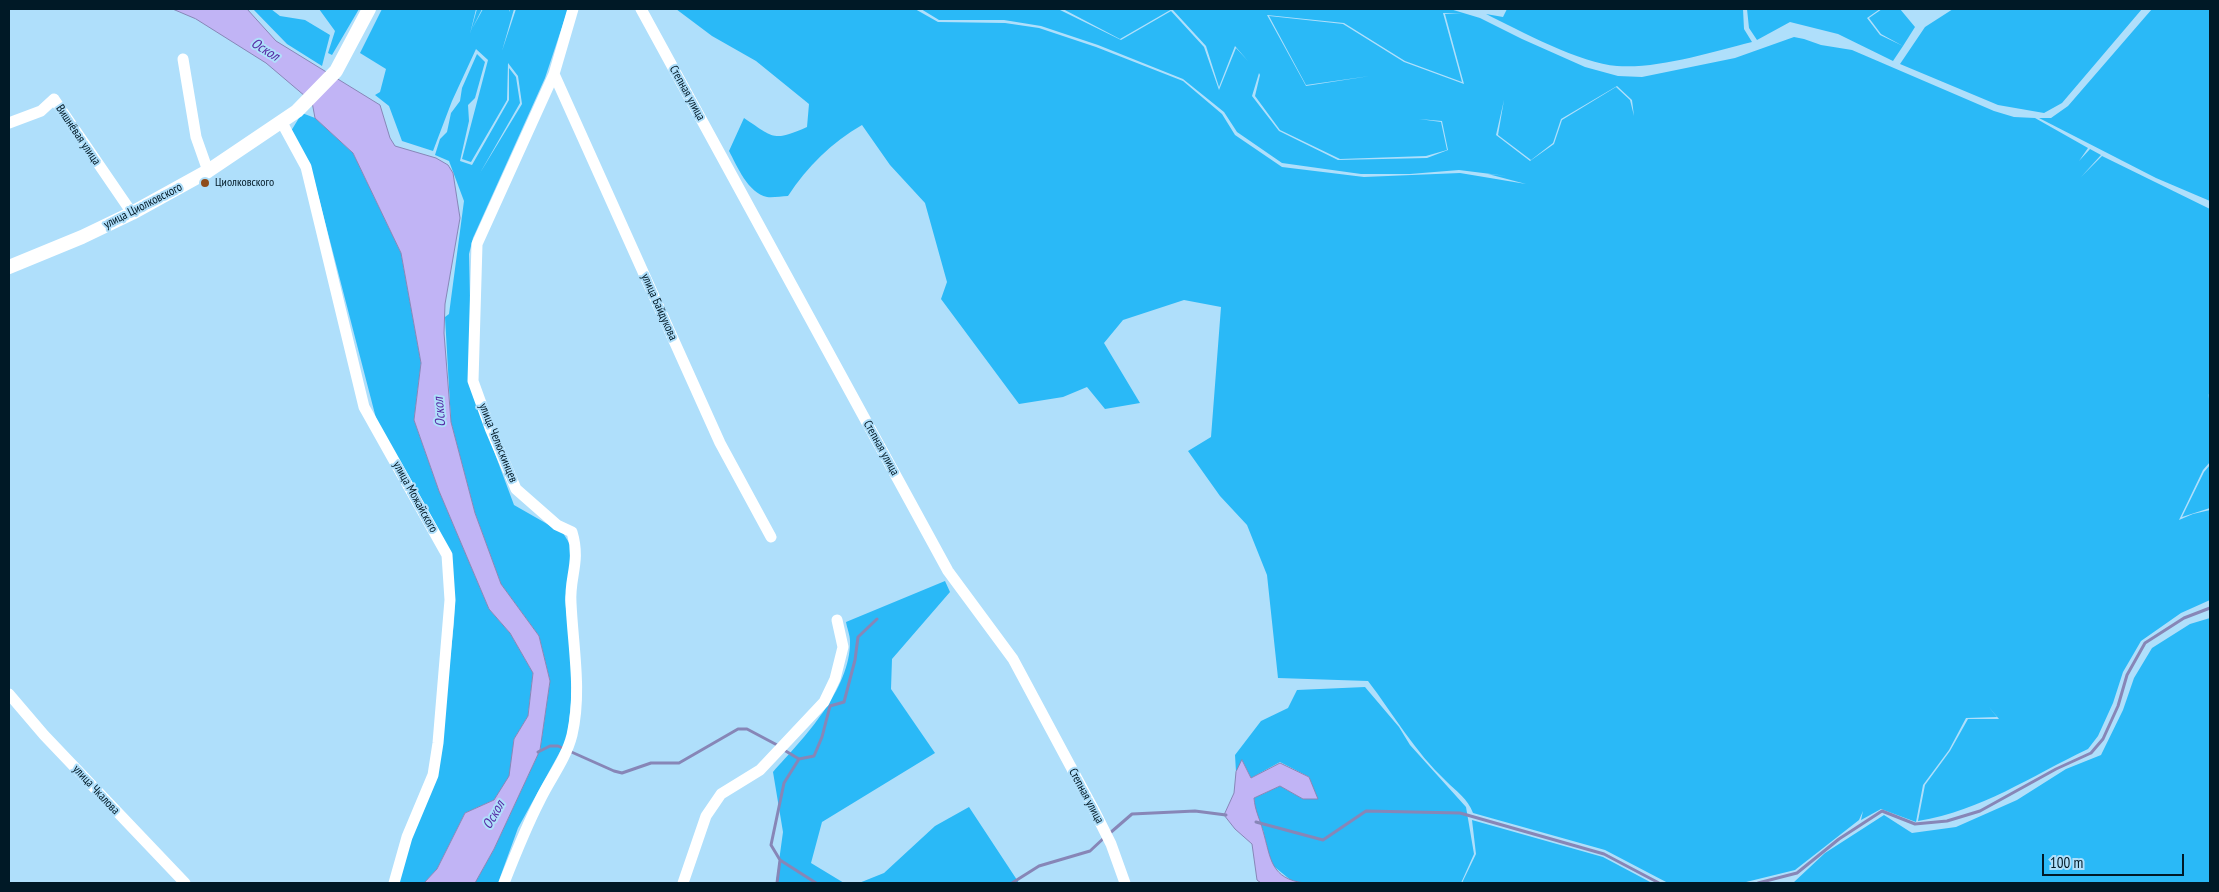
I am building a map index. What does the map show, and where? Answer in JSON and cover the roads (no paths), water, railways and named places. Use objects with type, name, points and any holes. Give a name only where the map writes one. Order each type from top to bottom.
[{"type":"main road","name":"улица Циолковского","points":[[9,266],[82,237],[132,214],[208,171],[281,122],[308,102],[336,71],[369,9]]},
{"type":"street","name":"улица Челюскинцев","points":[[504,883],[525,828],[565,753],[571,737],[576,702],[576,658],[570,601],[577,550],[572,532],[557,525],[516,489],[490,428],[473,381],[476,244],[554,74],[573,9]]},
{"type":"street","name":"Степная улица","points":[[641,9],[948,570],[1013,659],[1104,830],[1125,883]]},
{"type":"street","points":[[183,59],[196,137],[208,171]]},
{"type":"street","name":"улица Байдукова","points":[[554,74],[720,442],[771,537]]},
{"type":"street","name":"Вишнёвая улица","points":[[9,122],[41,111],[54,99],[132,214]]},
{"type":"street","name":"улица Можайского","points":[[281,122],[306,167],[364,407],[447,555],[450,600],[438,743],[433,775],[407,837],[394,883]]},
{"type":"street","points":[[683,883],[706,816],[721,794],[760,770],[824,702],[835,679],[843,647],[837,620]]},
{"type":"street","name":"улица Чкалова","points":[[9,694],[44,735],[185,883]]},
{"type":"water","name":"Оскол","points":[[173,9],[247,9],[276,41],[380,105],[390,138],[395,146],[436,158],[448,165],[453,173],[460,218],[445,304],[444,333],[451,422],[475,513],[501,584],[539,636],[550,681],[540,750],[494,849],[475,883],[424,883],[437,869],[465,813],[494,800],[509,776],[514,739],[528,716],[533,673],[510,633],[489,609],[439,491],[414,420],[421,363],[401,253],[353,153],[315,118],[312,102],[266,63],[196,19]]},
{"type":"water","points":[[1242,760],[1251,778],[1280,763],[1309,777],[1318,799],[1303,799],[1280,786],[1254,798],[1256,811],[1274,866],[1285,877],[1293,881],[1305,883],[1261,883],[1257,880],[1252,844],[1235,829],[1224,815],[1234,793],[1236,772]]},
{"type":"waterway","points":[[1758,883],[1797,873],[1839,839],[1882,811],[1915,824],[1947,821],[1980,811],[2056,769],[2091,753],[2103,739],[2118,706],[2127,675],[2145,643],[2184,618],[2210,608]]},
{"type":"waterway","points":[[784,750],[799,759],[814,756],[822,737],[830,706],[844,702],[855,660],[858,637],[877,619]]},
{"type":"waterway","points":[[538,752],[550,746],[558,746],[622,773],[651,763],[679,763],[738,729],[747,729],[779,746]]},
{"type":"waterway","points":[[799,759],[784,783],[771,845],[780,860],[816,883]]},
{"type":"waterway","points":[[1110,833],[1132,814],[1195,811],[1226,815]]},
{"type":"waterway","points":[[1256,822],[1323,840],[1366,811],[1460,813],[1604,854],[1659,883]]},
{"type":"waterway","points":[[1012,883],[1039,866],[1090,851],[1105,837]]},
{"type":"waterway","points":[[777,883],[780,860]]},
{"type":"place","name":"Циолковского","points":[[205,183]]}]
